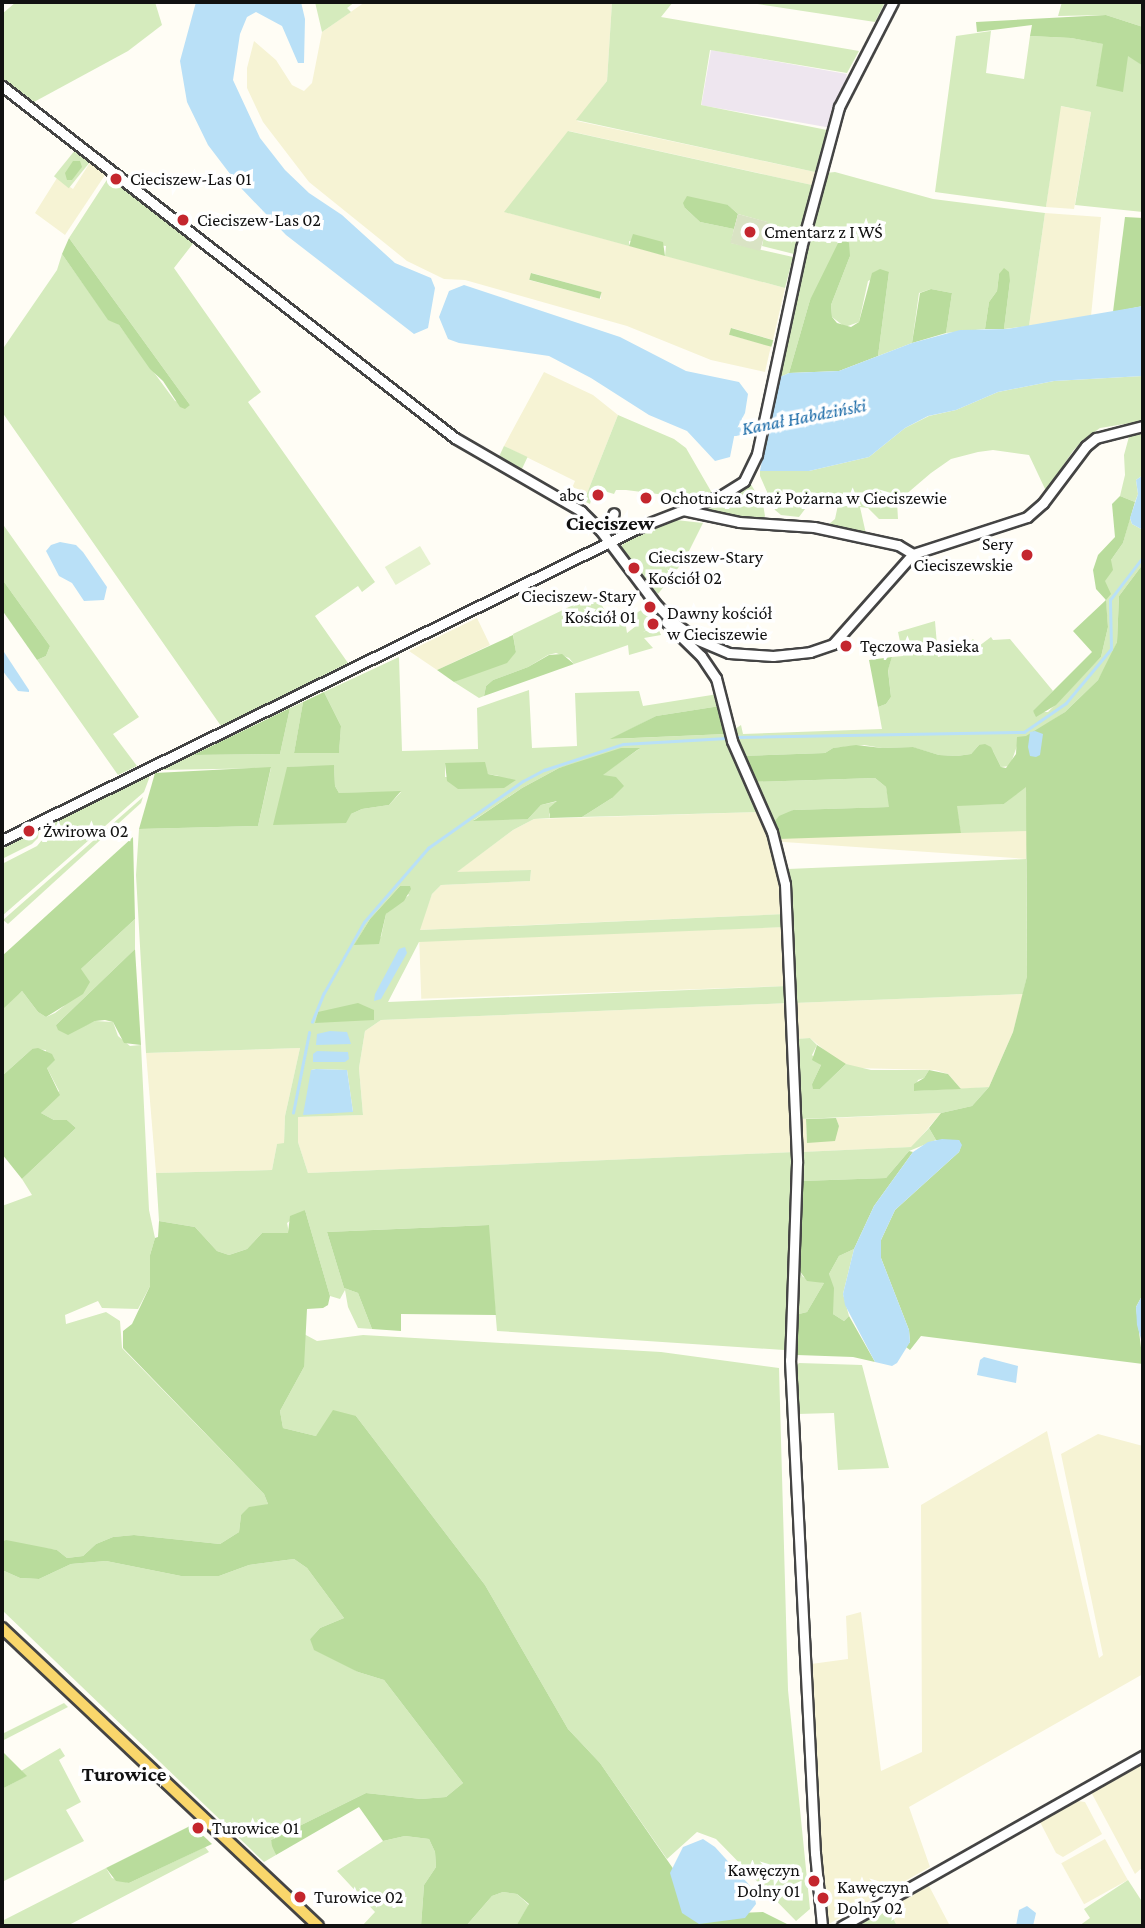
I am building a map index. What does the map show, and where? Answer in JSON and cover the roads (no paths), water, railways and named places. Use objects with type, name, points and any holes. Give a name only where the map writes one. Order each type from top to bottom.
[{"type":"main road","points":[[2,1628],[317,1926]]},
{"type":"street","points":[[2,840],[611,544],[642,526],[738,486],[750,474],[757,454],[801,247],[839,107],[893,2]]},
{"type":"street","points":[[2,86],[455,438],[581,511],[611,544],[661,611],[669,626],[701,656],[716,678],[732,741],[772,832],[785,884],[797,1163],[790,1360],[815,1853],[822,1926]]},
{"type":"street","points":[[661,611],[696,639],[729,653],[756,657],[810,652],[824,648],[840,638],[913,554],[1027,517],[1043,503],[1086,446],[1096,438],[1143,426]]},
{"type":"street","points":[[683,510],[739,522],[814,527],[898,545],[913,554]]},
{"type":"street","points":[[607,530],[614,513]]},
{"type":"street","points":[[842,1926],[1143,1756]]},
{"type":"water","points":[[196,2],[301,2],[305,19],[304,63],[298,63],[282,26],[256,12],[247,17],[240,34],[233,80],[260,138],[285,170],[309,193],[342,215],[395,263],[431,278],[435,288],[428,328],[414,334],[286,235],[240,187],[208,145],[187,102],[180,61]]},
{"type":"water","points":[[464,285],[620,337],[686,371],[739,382],[748,394],[745,413],[735,432],[730,457],[715,461],[687,431],[649,415],[591,378],[549,356],[459,343],[448,339],[439,317],[449,291]]},
{"type":"water","points":[[1143,306],[1143,376],[1054,381],[998,392],[956,410],[928,416],[905,428],[869,457],[809,471],[760,471],[778,378],[789,373],[839,371],[912,343],[960,330],[1007,329]]},
{"type":"water","points":[[1143,475],[1143,530],[1132,524],[1130,518],[1138,494],[1136,480]]},
{"type":"water","points":[[60,542],[76,545],[83,552],[107,587],[104,600],[84,601],[72,583],[59,576],[46,551],[51,545]]},
{"type":"water","points":[[4,652],[29,692],[18,691],[2,670]]},
{"type":"water","points":[[1030,732],[1043,734],[1040,755],[1036,757],[1030,756],[1028,747]]},
{"type":"water","points":[[405,947],[407,953],[381,999],[374,1001],[375,994],[399,949]]},
{"type":"water","points":[[330,1031],[347,1032],[351,1044],[316,1045],[317,1034]]},
{"type":"water","points":[[317,1051],[348,1052],[349,1059],[345,1062],[313,1062],[313,1054]]},
{"type":"water","points":[[311,1070],[347,1070],[353,1112],[303,1115]]},
{"type":"water","points":[[959,1140],[962,1145],[959,1152],[895,1210],[881,1240],[881,1258],[909,1330],[910,1342],[897,1363],[892,1366],[875,1362],[845,1305],[843,1294],[854,1249],[874,1206],[913,1152],[928,1142]]},
{"type":"water","points":[[1143,1294],[1143,1346],[1137,1325],[1136,1307]]},
{"type":"water","points":[[984,1357],[1018,1366],[1016,1383],[977,1375],[980,1360]]},
{"type":"water","points":[[703,1839],[715,1847],[753,1889],[756,1904],[745,1918],[699,1924],[682,1913],[670,1873],[683,1847]]},
{"type":"water","points":[[1027,1906],[1036,1913],[1033,1926],[1016,1926],[1019,1910]]},
{"type":"waterway","name":"Kanał Habdziński","points":[[726,427],[735,432],[781,423]]},
{"type":"waterway","points":[[735,737],[1024,732],[1066,703],[1111,649],[1110,600],[1143,557]]},
{"type":"waterway","points":[[312,1022],[324,993],[364,922],[428,848],[523,781],[544,770],[623,744],[726,738]]},
{"type":"waterway","points":[[293,1113],[309,1033]]},
{"type":"place","name":"Cieciszew-Las 01","points":[[116,179]]},
{"type":"place","name":"Cieciszew-Las 02","points":[[183,220]]},
{"type":"place","name":"Cmentarz z I WŚ","points":[[750,232]]},
{"type":"place","name":"abc","points":[[598,495]]},
{"type":"place","name":"Ochotnicza Straż Pożarna w Cieciszewie","points":[[646,498]]},
{"type":"place","name":"Sery Cieciszewskie","points":[[1027,555]]},
{"type":"place","name":"Cieciszew-Stary Kościół 02","points":[[634,568]]},
{"type":"place","name":"Cieciszew-Stary Kościół 01","points":[[650,607]]},
{"type":"place","name":"Dawny kościół w Cieciszewie","points":[[653,624]]},
{"type":"place","name":"Tęczowa Pasieka","points":[[846,646]]},
{"type":"place","name":"Żwirowa 02","points":[[29,831]]},
{"type":"place","name":"Turowice 01","points":[[198,1828]]},
{"type":"place","name":"Kawęczyn Dolny 01","points":[[814,1881]]},
{"type":"place","name":"Turowice 02","points":[[300,1897]]},
{"type":"place","name":"Kawęczyn Dolny 02","points":[[823,1898]]},
{"type":"district","name":"Cieciszew","points":[[610,523]]},
{"type":"district","name":"Turowice","points":[[124,1774]]}]
